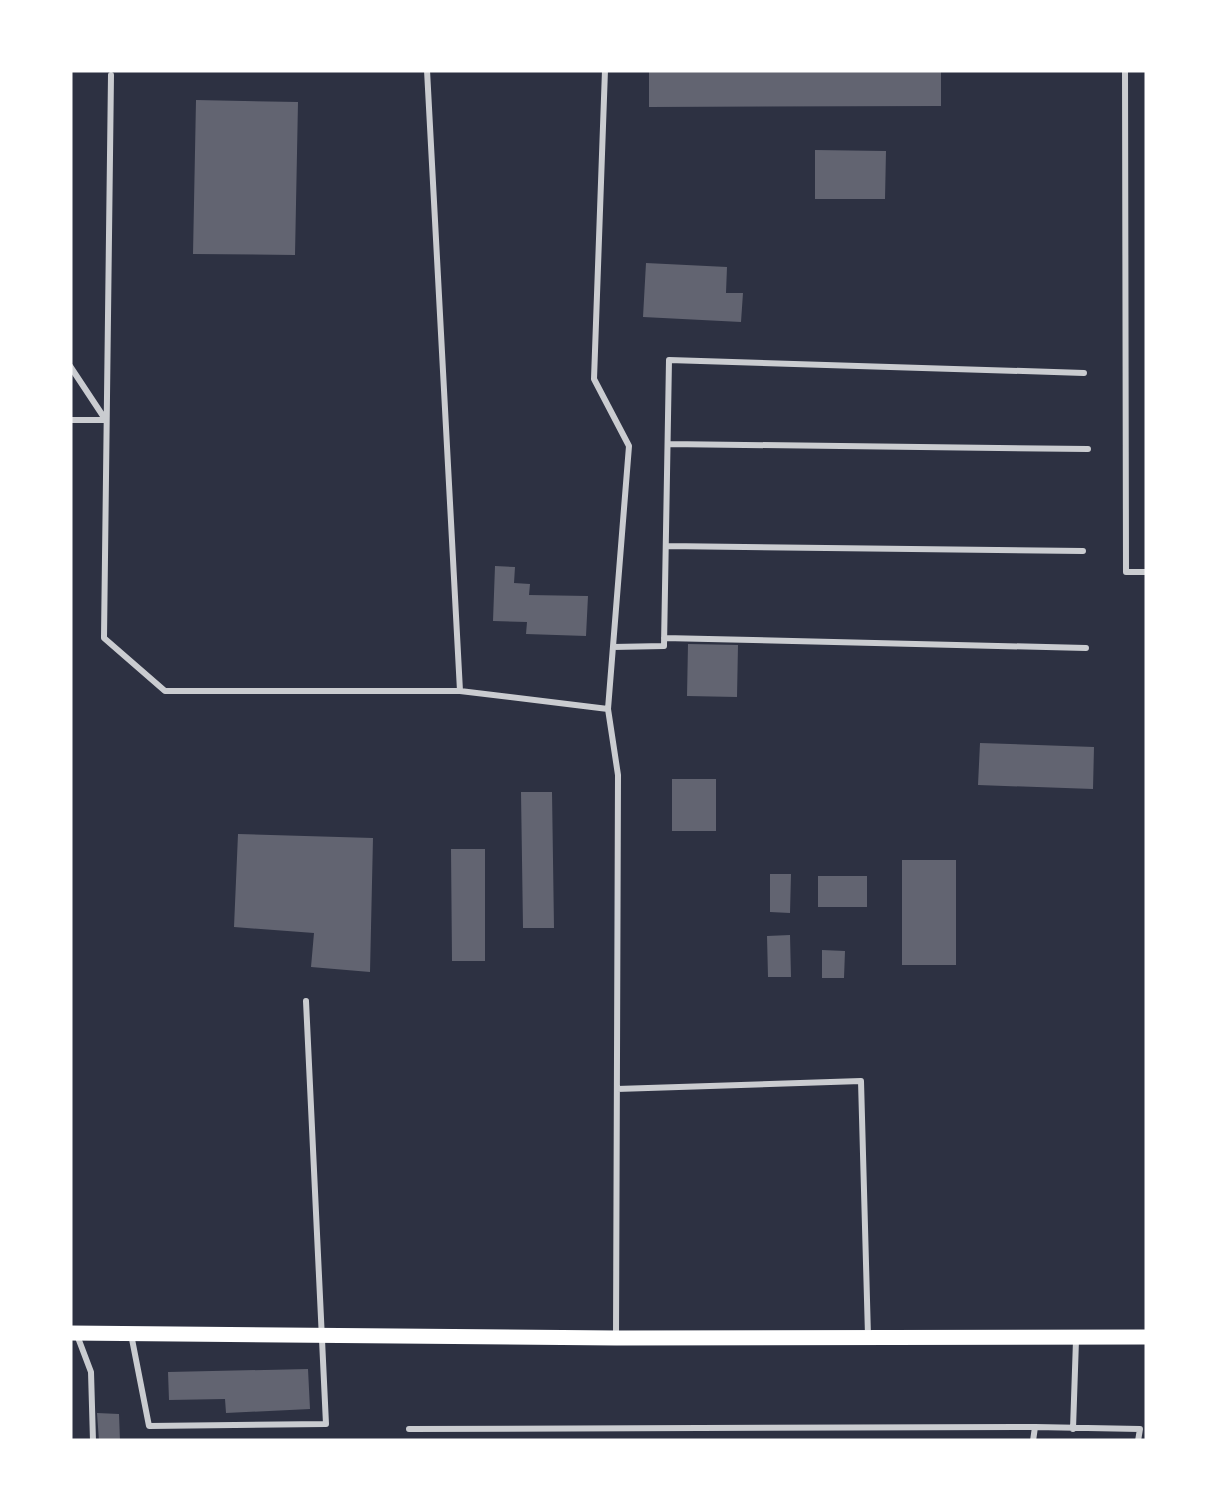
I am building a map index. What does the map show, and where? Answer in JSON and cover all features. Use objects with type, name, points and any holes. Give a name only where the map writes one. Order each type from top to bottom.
[{"type":"main road","points":[[73,1333],[1147,1338]]},
{"type":"lane","points":[[427,70],[460,691]]},
{"type":"lane","points":[[605,70],[594,379],[630,446],[608,709],[618,775],[616,1338]]},
{"type":"lane","points":[[1125,70],[1126,572],[1147,572]]},
{"type":"lane","points":[[111,76],[104,638],[165,691],[460,691],[608,709]]},
{"type":"lane","points":[[613,647],[664,646],[669,360],[1084,374]]},
{"type":"lane","points":[[70,366],[106,420]]},
{"type":"lane","points":[[70,420],[106,420]]},
{"type":"lane","points":[[668,444],[1088,449]]},
{"type":"lane","points":[[666,546],[1083,551]]},
{"type":"lane","points":[[664,638],[1086,648]]},
{"type":"lane","points":[[130,1334],[148,1426],[326,1424],[306,1001]]},
{"type":"lane","points":[[617,1089],[861,1081],[868,1337]]},
{"type":"lane","points":[[73,1333],[91,1372],[94,1441]]},
{"type":"lane","points":[[1073,1429],[1076,1338]]},
{"type":"lane","points":[[1033,1441],[1034,1426]]},
{"type":"lane","points":[[409,1429],[1034,1426],[1143,1429],[1138,1441]]},
{"type":"building","points":[[649,70],[941,70],[941,106],[649,107]]},
{"type":"building","points":[[196,100],[298,102],[295,255],[193,254]]},
{"type":"building","points":[[815,150],[886,151],[885,199],[815,199]]},
{"type":"building","points":[[646,263],[727,267],[726,293],[743,293],[741,322],[643,317]]},
{"type":"building","points":[[495,566],[515,567],[514,583],[530,584],[529,595],[588,596],[586,636],[526,634],[527,622],[493,621]]},
{"type":"building","points":[[688,644],[738,645],[737,697],[687,696]]},
{"type":"building","points":[[980,743],[1094,747],[1093,789],[978,785]]},
{"type":"building","points":[[672,779],[716,779],[716,831],[672,831]]},
{"type":"building","points":[[521,792],[552,792],[554,928],[523,928]]},
{"type":"building","points":[[238,834],[373,838],[370,972],[311,967],[314,933],[234,927]]},
{"type":"building","points":[[451,849],[485,849],[485,961],[452,961]]},
{"type":"building","points":[[902,860],[956,860],[956,965],[902,965]]},
{"type":"building","points":[[770,874],[791,874],[790,913],[770,912]]},
{"type":"building","points":[[818,876],[867,876],[867,907],[818,907]]},
{"type":"building","points":[[790,935],[791,977],[768,977],[767,936]]},
{"type":"building","points":[[822,950],[845,951],[844,978],[822,978]]},
{"type":"building","points":[[308,1369],[310,1409],[226,1413],[225,1399],[169,1400],[168,1372]]},
{"type":"building","points":[[97,1413],[119,1414],[120,1441],[99,1441]]}]
